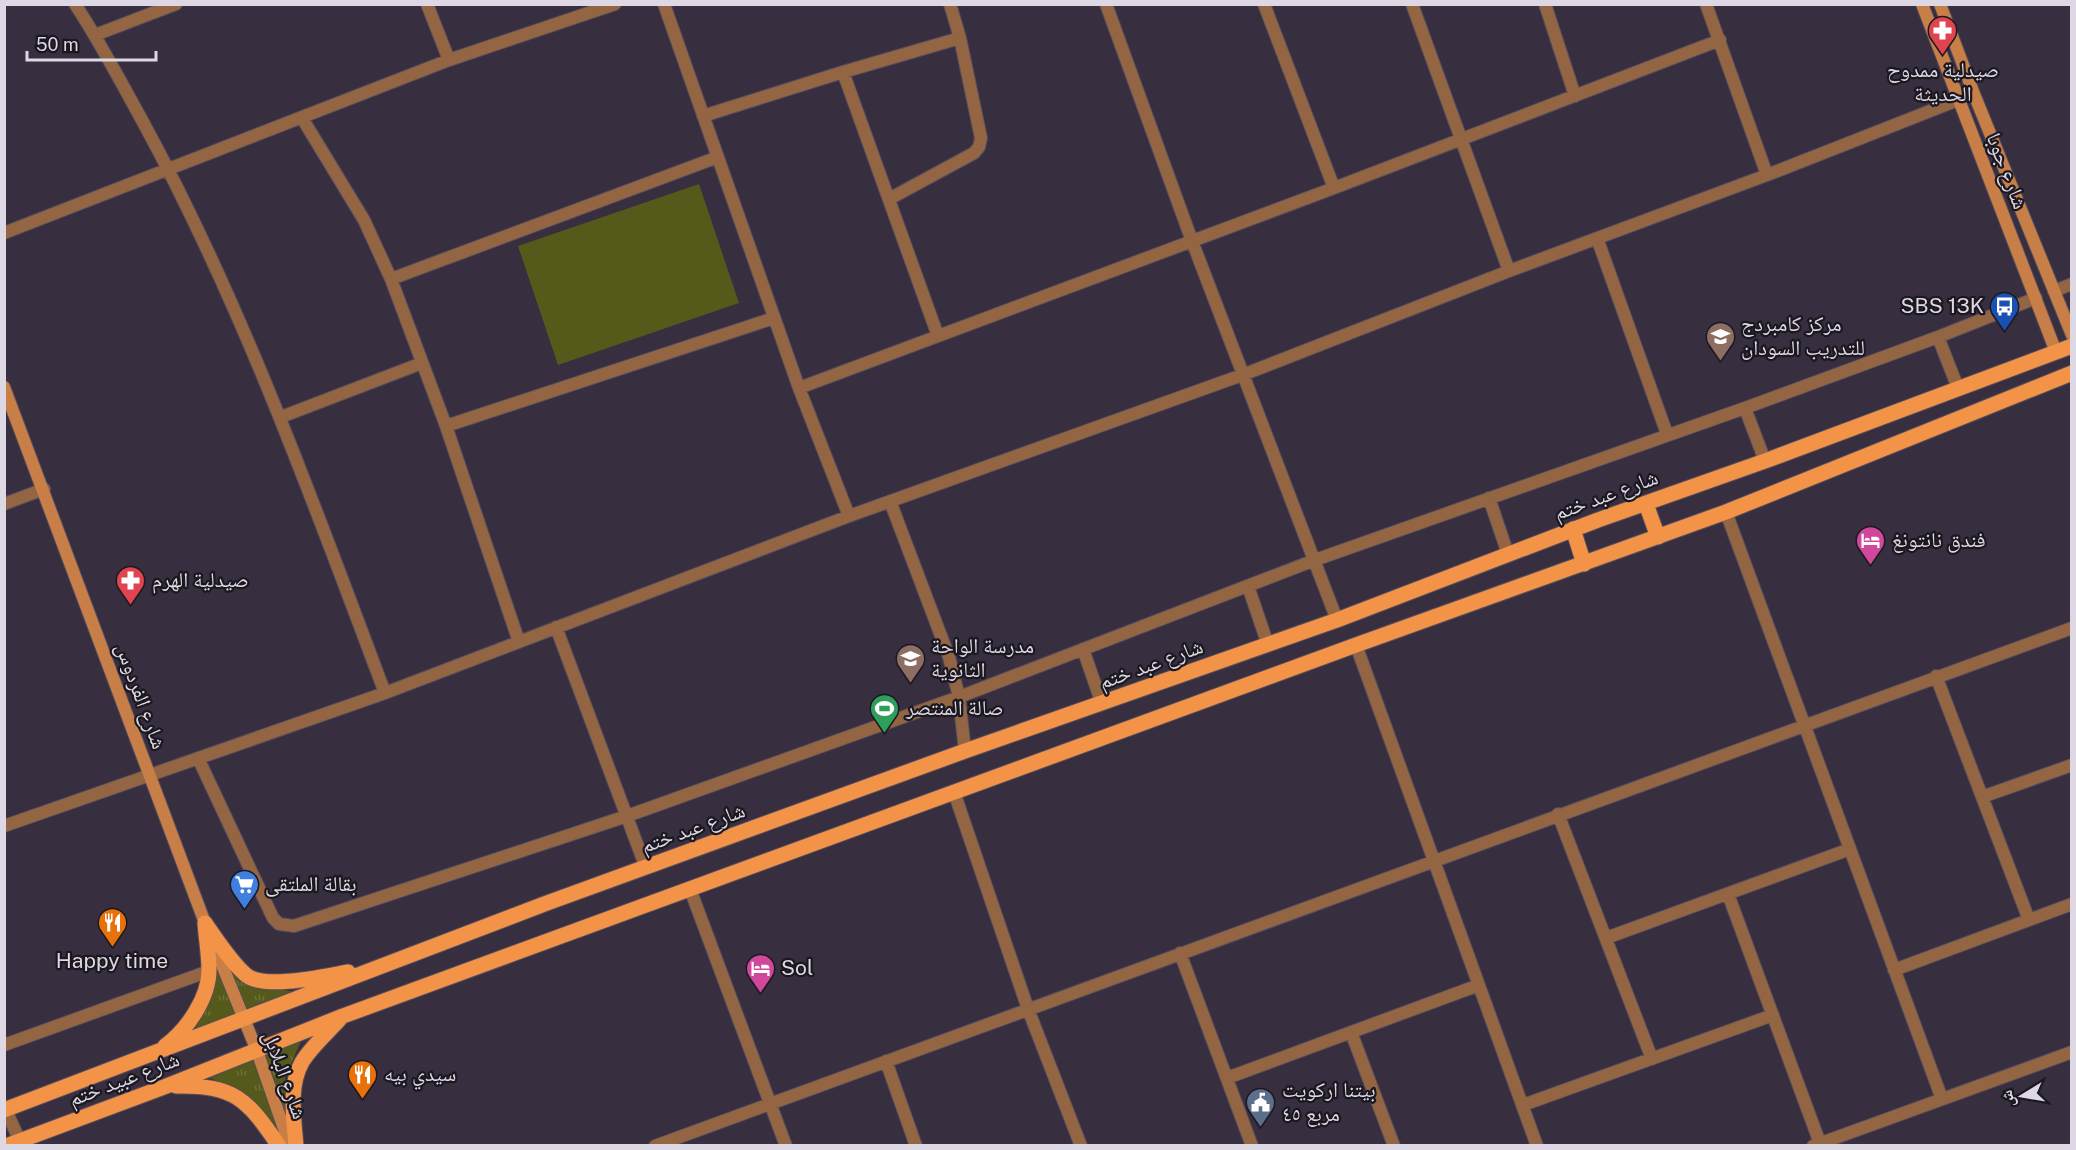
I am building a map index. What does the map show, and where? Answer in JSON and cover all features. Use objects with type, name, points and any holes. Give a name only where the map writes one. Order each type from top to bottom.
[{"type":"main road","name":"شارع عبد ختم","points":[[243,1018],[547,903],[965,751],[1337,620],[1573,529],[1765,461],[2072,346]]},
{"type":"main road","points":[[257,1051],[343,1016],[1726,512],[2072,373]]},
{"type":"main road","points":[[1646,504],[1658,537]]},
{"type":"main road","points":[[1573,529],[1584,564]]},
{"type":"main road","points":[[205,923],[239,968],[252,979],[273,981],[309,978],[380,967]]},
{"type":"main road","points":[[153,1054],[180,1032],[196,1010],[206,989],[209,971],[205,923]]},
{"type":"main road","points":[[296,1146],[293,1094],[296,1077],[302,1062],[343,1016]]},
{"type":"main road","name":"شارع عبيد ختم","points":[[5,1110],[243,1018]]},
{"type":"main road","name":"شارع عبيد ختم","points":[[16,1144],[257,1051]]},
{"type":"main road","points":[[164,1087],[200,1086],[224,1090],[240,1098],[261,1119],[279,1146]]},
{"type":"street","points":[[75,4],[169,169],[231,298],[281,417],[385,693]]},
{"type":"street","points":[[94,35],[176,4]]},
{"type":"street","points":[[427,4],[449,60]]},
{"type":"street","points":[[4,233],[449,60],[583,10],[615,4]]},
{"type":"street","points":[[664,4],[799,388],[849,516]]},
{"type":"street","points":[[889,199],[974,153],[979,147],[981,138],[960,38],[950,4]]},
{"type":"street","points":[[1106,4],[1192,241],[1245,374],[1337,620]]},
{"type":"street","points":[[1264,4],[1334,188]]},
{"type":"street","points":[[1412,4],[1509,272]]},
{"type":"street","points":[[1545,4],[1575,96]]},
{"type":"street","points":[[1706,4],[1767,175]]},
{"type":"street","name":"شارع جوبا","points":[[1922,4],[2056,352]]},
{"type":"street","name":"شارع جوبا","points":[[1940,4],[2072,335]]},
{"type":"street","points":[[703,116],[960,38]]},
{"type":"street","points":[[799,388],[1334,188],[1720,40]]},
{"type":"street","points":[[843,72],[938,336]]},
{"type":"street","points":[[4,826],[385,693],[849,516],[1245,374],[1958,100]]},
{"type":"street","points":[[302,118],[364,220],[391,279],[446,426],[519,642]]},
{"type":"street","points":[[391,279],[718,157]]},
{"type":"street","points":[[1597,238],[1667,434]]},
{"type":"street","points":[[2054,291],[2072,284]]},
{"type":"street","points":[[198,758],[273,918],[279,924],[294,926],[627,816],[959,697],[1315,560],[1745,408],[1938,337],[2036,298]]},
{"type":"street","points":[[446,426],[774,318]]},
{"type":"street","points":[[1938,337],[1958,388]]},
{"type":"street","points":[[281,417],[422,363]]},
{"type":"street","name":"شارع الفردوس","points":[[4,387],[205,923],[243,1018]]},
{"type":"street","points":[[1745,408],[1765,461]]},
{"type":"street","points":[[4,504],[44,489]]},
{"type":"street","points":[[1489,498],[1509,554]]},
{"type":"street","points":[[891,501],[941,634],[959,697],[965,751]]},
{"type":"street","points":[[1726,512],[1941,1099]]},
{"type":"street","points":[[1248,586],[1268,645]]},
{"type":"street","points":[[556,627],[646,868]]},
{"type":"street","points":[[655,1146],[1804,724],[2072,628]]},
{"type":"street","points":[[1356,645],[1537,1146]]},
{"type":"street","points":[[1083,649],[1102,704]]},
{"type":"street","points":[[1936,676],[2029,920]]},
{"type":"street","points":[[1982,797],[2072,765]]},
{"type":"street","points":[[954,792],[1028,1009],[1081,1146]]},
{"type":"street","points":[[1558,814],[1652,1059]]},
{"type":"street","points":[[1606,938],[1850,849]]},
{"type":"street","points":[[690,889],[786,1146]]},
{"type":"street","points":[[1728,894],[1818,1145],[2072,1052]]},
{"type":"street","points":[[1894,970],[2072,904]]},
{"type":"street","points":[[1180,953],[1252,1146]]},
{"type":"street","points":[[4,1045],[209,971]]},
{"type":"street","points":[[1227,1078],[1479,985]]},
{"type":"street","points":[[1523,1105],[1773,1015]]},
{"type":"street","name":"شارع البلابل","points":[[243,1018],[290,1146]]},
{"type":"street","points":[[1351,1032],[1394,1146]]},
{"type":"street","points":[[886,1061],[916,1146]]},
{"type":"street","points":[[5,1110],[16,1144]]},
{"type":"green space","points":[[699,184],[739,303],[558,365],[518,246]]},
{"type":"green space","points":[[224,961],[264,986],[300,993],[247,1013]]},
{"type":"green space","points":[[217,965],[237,1016],[184,1035],[213,982]]},
{"type":"green space","points":[[301,1041],[285,1078],[289,1131],[262,1057]]},
{"type":"green space","points":[[254,1060],[282,1133],[239,1094],[208,1077]]},
{"type":"place","name":"صيدلية ممدوح الحديثة","points":[[1943,56]]},
{"type":"place","name":"SBS 13K","points":[[2005,332]]},
{"type":"place","name":"مركز كامبردج للتدريب السودان","points":[[1720,362]]},
{"type":"place","name":"فندق نانتونغ","points":[[1871,566]]},
{"type":"place","name":"صيدلية الهرم","points":[[131,606]]},
{"type":"place","name":"مدرسة الواحة الثانوية","points":[[910,684]]},
{"type":"place","name":"صالة المنتصر","points":[[885,734]]},
{"type":"place","name":"بقالة الملتقى","points":[[244,910]]},
{"type":"place","name":"Happy time","points":[[112,948]]},
{"type":"place","name":"Sol","points":[[760,994]]},
{"type":"place","name":"سيدي بيه","points":[[363,1100]]},
{"type":"place","name":"بيتنا اركويت مربع ٤٥","points":[[1261,1128]]}]
